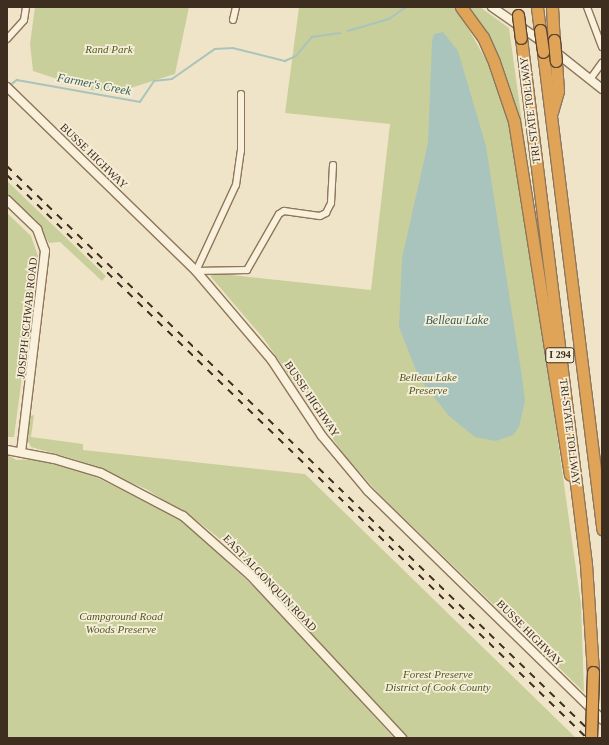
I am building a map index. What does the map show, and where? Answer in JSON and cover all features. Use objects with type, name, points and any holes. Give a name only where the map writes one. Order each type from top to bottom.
[{"type":"highway","points":[[461,7],[488,50],[514,121],[566,466],[578,495]]},
{"type":"highway","name":"TRI-STATE TOLLWAY","points":[[537,7],[602,528]]},
{"type":"highway","points":[[551,116],[558,91],[552,7]]},
{"type":"highway","name":"TRI-STATE TOLLWAY","points":[[518,11],[578,495],[593,672],[592,738]]},
{"type":"main road","points":[[492,7],[591,78],[602,89]]},
{"type":"main road","name":"BUSSE HIGHWAY","points":[[8,88],[196,271],[271,359],[322,436],[368,491],[602,719]]},
{"type":"main road","name":"JOSEPH SCHWAB ROAD","points":[[7,200],[37,229],[45,252],[21,452]]},
{"type":"main road","name":"EAST ALGONQUIN ROAD","points":[[7,450],[21,452],[100,473],[183,516],[250,574],[402,738]]},
{"type":"street","points":[[7,38],[24,20],[26,7]]},
{"type":"street","points":[[233,20],[236,7]]},
{"type":"street","points":[[587,7],[602,47]]},
{"type":"street","points":[[591,78],[602,63]]},
{"type":"street","points":[[241,94],[241,151],[236,185],[218,231],[196,271],[247,270],[279,214],[284,211],[320,216],[326,213],[330,203],[333,165]]},
{"type":"green space","name":"Rand Park","points":[[35,7],[189,7],[175,74],[121,91],[91,90],[33,71],[30,44]]},
{"type":"green space","name":"Belleau Lake Preserve","points":[[299,7],[456,7],[490,67],[510,122],[527,223],[581,604],[584,692],[380,495],[344,455],[264,339],[211,277],[212,273],[371,290],[390,124],[285,113]]},
{"type":"green space","points":[[467,7],[480,7],[509,28],[527,158]]},
{"type":"green space","points":[[7,181],[106,276],[102,281],[60,242],[49,243],[36,220],[7,194]]},
{"type":"green space","points":[[7,213],[31,236],[38,256],[14,437],[7,437]]},
{"type":"green space","name":"Forest Preserve District of Cook County","points":[[34,415],[31,437],[83,444],[83,450],[305,474],[576,738],[406,738],[230,547],[200,523],[146,489],[77,460],[31,447],[27,439],[30,416]]},
{"type":"green space","name":"Campground Road Woods Preserve","points":[[7,454],[16,460],[34,459],[88,473],[183,521],[265,597],[394,738],[7,738]]},
{"type":"water","name":"Belleau Lake","points":[[443,32],[458,51],[486,146],[522,377],[525,401],[519,427],[513,435],[496,441],[475,437],[449,416],[419,378],[399,327],[402,258],[428,143],[432,41],[434,34]]},
{"type":"waterway","name":"Farmer's Creek","points":[[348,31],[389,19],[406,7]]},
{"type":"waterway","name":"Farmer's Creek","points":[[9,86],[17,80],[140,102],[154,81],[172,79],[215,49],[233,48],[285,61],[296,56],[312,37],[340,33]]},
{"type":"railway","points":[[7,166],[597,738]]},
{"type":"railway","points":[[7,175],[587,738]]}]
